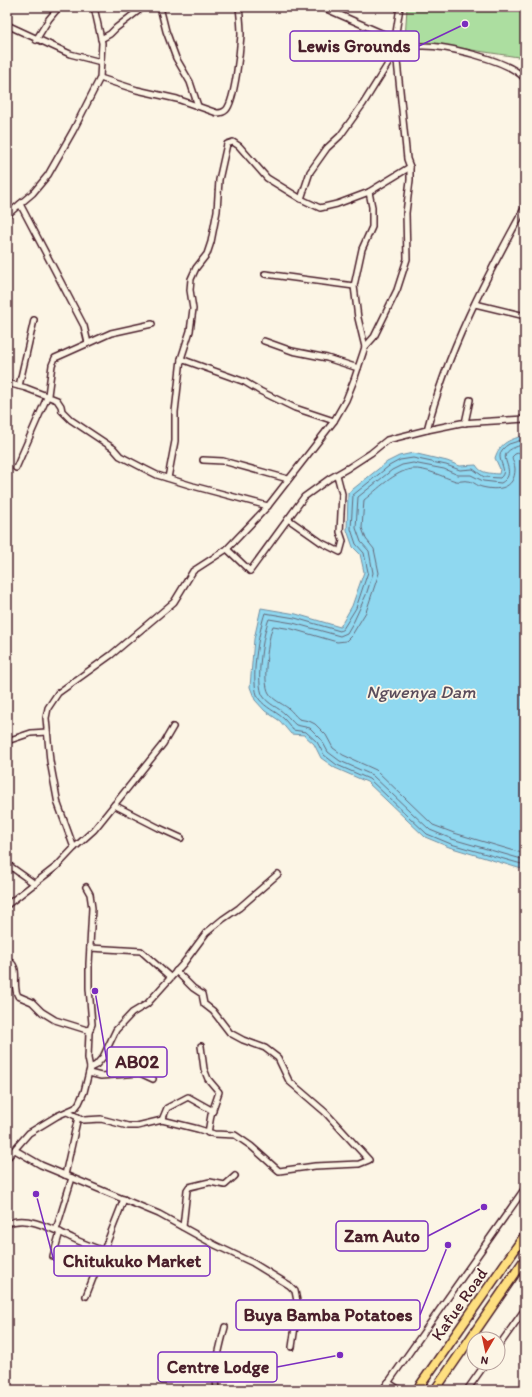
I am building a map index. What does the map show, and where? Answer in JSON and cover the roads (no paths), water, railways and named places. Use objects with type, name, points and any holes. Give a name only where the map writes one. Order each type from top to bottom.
[{"type":"main road","name":"Kafue Road","points":[[417,1390],[525,1235]]},
{"type":"main road","name":"Kafue Road","points":[[435,1390],[525,1258]]},
{"type":"street","points":[[36,40],[49,19],[59,7]]},
{"type":"street","points":[[7,214],[33,193],[48,175],[73,131],[100,78],[102,43],[94,7]]},
{"type":"street","points":[[101,39],[110,34],[143,7]]},
{"type":"street","points":[[160,7],[173,52],[190,82],[198,106]]},
{"type":"street","points":[[100,78],[137,90],[177,99],[217,113],[226,110],[231,101],[236,79],[241,36],[239,7]]},
{"type":"street","points":[[322,7],[395,39]]},
{"type":"street","points":[[74,848],[58,804],[50,761],[46,718],[48,708],[58,693],[111,655],[174,602],[193,571],[227,549],[268,506],[334,421],[346,400],[365,347],[374,337],[398,290],[407,259],[408,236],[406,213],[410,184],[410,167],[407,158],[395,39],[400,7]]},
{"type":"street","points":[[7,25],[36,40],[70,54],[101,62]]},
{"type":"street","points":[[301,199],[310,172],[327,148],[340,136],[363,104],[396,51],[412,46],[422,46],[463,52],[505,65],[520,73],[525,79]]},
{"type":"street","points":[[168,478],[175,441],[174,412],[180,359],[190,331],[193,309],[190,290],[191,279],[196,268],[207,254],[211,242],[217,211],[219,180],[227,144],[234,142],[240,146],[267,178],[301,199],[320,208],[369,192],[410,167]]},
{"type":"street","points":[[365,347],[358,318],[354,286],[362,249],[372,226],[372,207],[369,192]]},
{"type":"street","points":[[20,204],[84,326],[88,343]]},
{"type":"street","points":[[426,430],[445,374],[468,317],[525,207]]},
{"type":"street","points":[[265,274],[354,286]]},
{"type":"street","points":[[474,304],[525,316]]},
{"type":"street","points":[[19,386],[34,320]]},
{"type":"street","points":[[16,468],[48,395],[52,365],[55,358],[111,333],[152,324]]},
{"type":"street","points":[[264,340],[292,350],[327,358],[358,368]]},
{"type":"street","points":[[180,359],[245,382],[260,392],[295,408],[334,421]]},
{"type":"street","points":[[7,383],[48,395],[57,400],[62,411],[71,420],[113,448],[120,456],[145,469],[193,486],[268,506]]},
{"type":"street","points":[[465,423],[470,400]]},
{"type":"street","points":[[227,549],[250,571],[304,498],[329,479],[371,453],[387,440],[426,430],[465,423],[525,419]]},
{"type":"street","points":[[203,460],[223,461],[288,479]]},
{"type":"street","points":[[288,519],[322,543],[340,552],[344,541],[340,532],[342,494],[337,475]]},
{"type":"street","points":[[7,906],[56,866],[94,830],[163,744],[173,728]]},
{"type":"street","points":[[7,741],[31,733],[47,732]]},
{"type":"street","points":[[114,805],[181,838]]},
{"type":"street","points":[[7,864],[35,884]]},
{"type":"street","points":[[7,1158],[29,1134],[57,1116],[72,1110],[79,1103],[90,1071],[103,1057],[116,1030],[132,1012],[148,1004],[170,977],[176,972],[206,933],[239,908],[278,874]]},
{"type":"street","points":[[86,887],[92,900],[89,996],[92,1024],[89,1032],[88,1058],[90,1071]]},
{"type":"street","points":[[90,948],[140,951],[170,977]]},
{"type":"street","points":[[7,960],[13,964],[15,968],[15,989],[18,996],[32,1002],[42,1012],[55,1020],[89,1032]]},
{"type":"street","points":[[67,1112],[89,1120],[101,1119],[128,1126],[137,1126],[162,1120],[208,1133],[235,1135],[242,1139],[279,1171],[315,1166],[359,1164],[369,1160],[326,1112],[289,1081],[278,1058],[265,1048],[243,1040],[230,1033],[213,1011],[204,1004],[202,994],[193,988],[176,972]]},
{"type":"street","points":[[201,1046],[204,1068],[208,1079],[219,1091],[208,1133]]},
{"type":"street","points":[[90,1071],[101,1076],[140,1073],[153,1079]]},
{"type":"street","points":[[162,1120],[167,1108],[188,1097],[213,1111]]},
{"type":"street","points":[[65,1175],[78,1117]]},
{"type":"street","points":[[15,1150],[41,1165],[159,1214],[215,1245],[261,1267],[290,1285],[295,1291],[297,1311],[292,1347]]},
{"type":"street","points":[[183,1227],[187,1190],[189,1187],[210,1182],[225,1185],[235,1176]]},
{"type":"street","points":[[53,1256],[72,1178]]},
{"type":"street","points":[[382,1390],[525,1188]]},
{"type":"street","points":[[86,1296],[124,1199]]},
{"type":"street","points":[[7,1224],[11,1222],[19,1222],[43,1224],[80,1242],[104,1251]]},
{"type":"street","points":[[506,1336],[525,1309]]},
{"type":"street","points":[[217,1390],[215,1375],[216,1363],[225,1327]]},
{"type":"street","points":[[467,1390],[480,1371]]},
{"type":"street","points":[[388,1383],[399,1390]]},
{"type":"water","name":"Ngwenya Dam","points":[[525,435],[525,870],[449,847],[425,837],[367,782],[335,768],[321,758],[314,744],[304,735],[291,734],[280,721],[265,711],[255,700],[250,687],[254,639],[261,608],[296,614],[340,627],[352,606],[364,572],[360,554],[353,547],[347,530],[348,493],[387,462],[399,456],[413,453],[447,461],[460,466],[476,465],[483,472],[499,474],[500,469],[495,458],[500,448],[506,442]]},
{"type":"place","name":"Lewis Grounds","points":[[465,24]]},
{"type":"place","name":"AB02","points":[[95,991]]},
{"type":"place","name":"Chitukuko Market","points":[[36,1194]]},
{"type":"place","name":"Zam Auto","points":[[484,1207]]},
{"type":"place","name":"Buya Bamba Potatoes","points":[[448,1245]]},
{"type":"place","name":"Centre Lodge","points":[[340,1355]]}]
